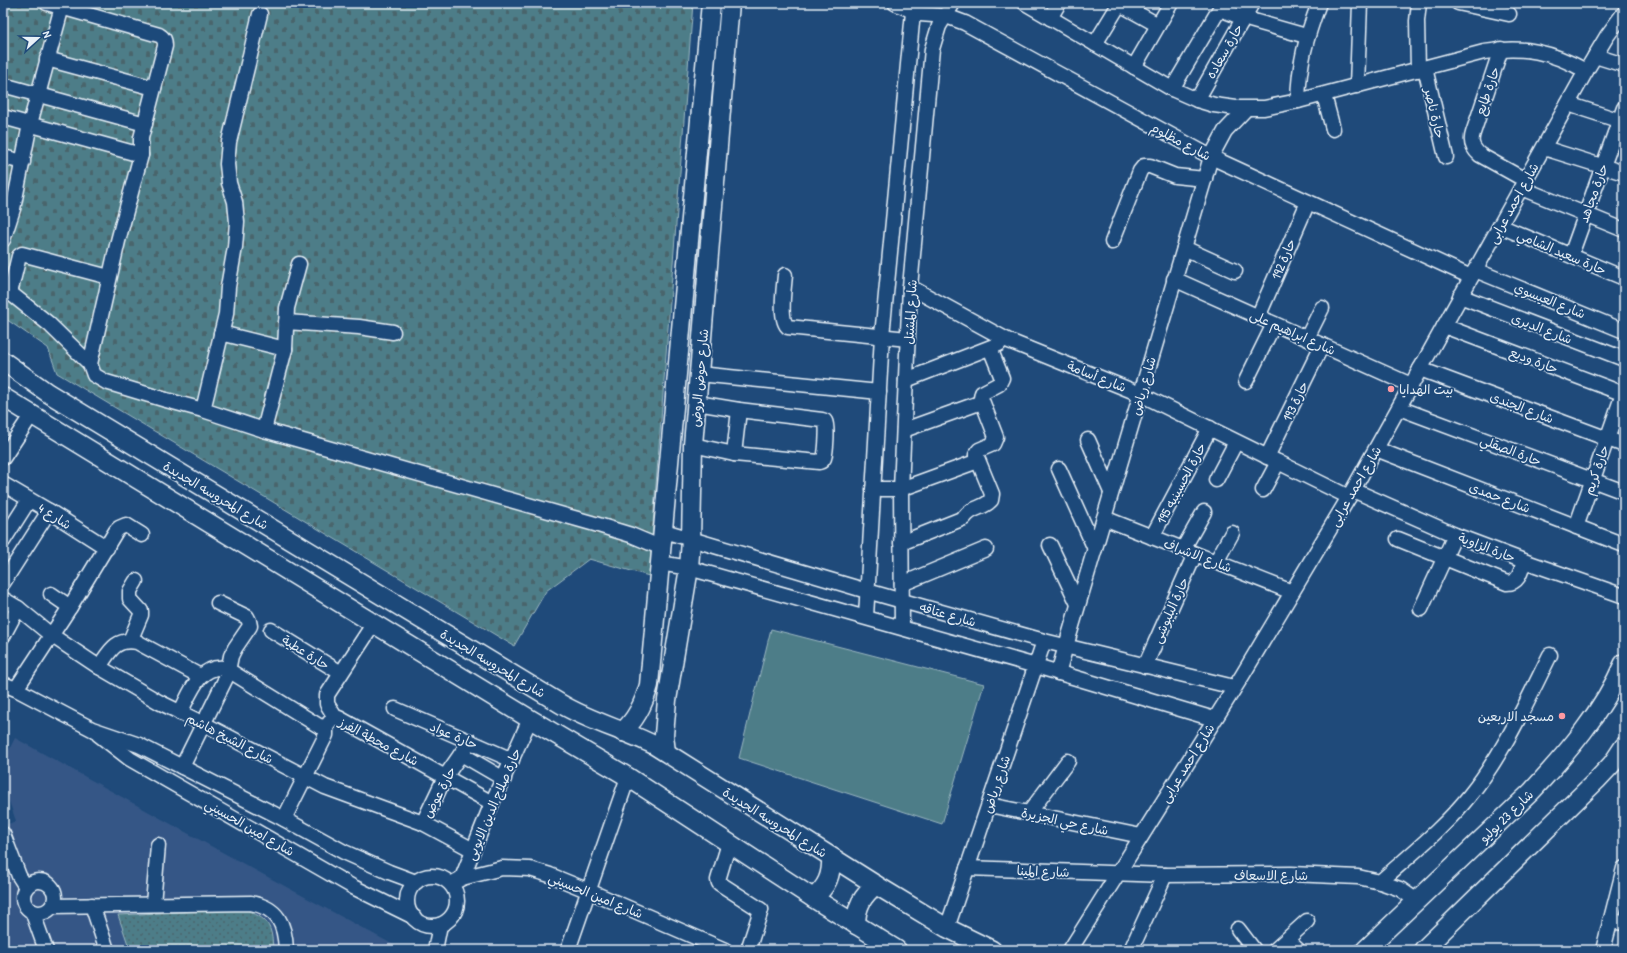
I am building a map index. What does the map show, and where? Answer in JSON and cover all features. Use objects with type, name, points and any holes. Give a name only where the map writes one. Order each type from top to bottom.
[{"type":"main road","name":"شارع حوض الروض","points":[[622,732],[632,724],[646,697],[649,685],[712,3]]},
{"type":"main road","name":"شارع حوض الروض","points":[[666,752],[664,736],[667,700],[689,568],[693,445],[730,3]]},
{"type":"main road","points":[[705,68],[724,70]]},
{"type":"main road","name":"شارع المحروسه الجديدة","points":[[3,361],[48,393],[561,704],[590,720],[642,739],[666,752],[876,885],[947,928],[992,950]]},
{"type":"main road","name":"شارع المحروسه الجديدة","points":[[3,397],[530,719],[628,777],[813,898],[897,950]]},
{"type":"main road","name":"شارع 23 يوليو","points":[[1365,950],[1531,792],[1554,767],[1596,714],[1614,685],[1624,662]]},
{"type":"main road","points":[[550,730],[561,704]]},
{"type":"main road","points":[[1422,950],[1597,780],[1612,764],[1624,746]]},
{"type":"main road","points":[[813,898],[822,890],[829,880],[832,869],[831,857]]},
{"type":"main road","points":[[856,925],[856,913],[860,902],[867,892],[876,885]]},
{"type":"street","points":[[47,3],[62,5],[163,37],[165,46],[141,138],[141,155],[90,364]]},
{"type":"street","name":"شارع مظلوم","points":[[895,3],[915,7],[920,14],[946,16],[965,23],[1211,157],[1308,202],[1473,273]]},
{"type":"street","name":"شارع المشتل","points":[[902,627],[901,489],[910,287],[932,49],[940,26],[953,3]]},
{"type":"street","points":[[1025,3],[1172,89],[1197,100],[1225,107],[1246,109],[1281,105],[1484,52],[1501,49],[1526,49],[1548,53],[1568,60],[1586,71]]},
{"type":"street","points":[[1050,18],[1059,3]]},
{"type":"street","points":[[1134,67],[1171,3]]},
{"type":"street","name":"حارة سعاده","points":[[1197,100],[1252,3]]},
{"type":"street","points":[[1298,101],[1300,69],[1306,36],[1319,3]]},
{"type":"street","points":[[1357,86],[1360,3]]},
{"type":"street","name":"حارة ناصر","points":[[1419,3],[1417,17],[1421,69],[1446,157]]},
{"type":"street","points":[[1458,3],[1477,5],[1509,14]]},
{"type":"street","points":[[1095,44],[1120,4],[1158,25]]},
{"type":"street","points":[[3,240],[8,208],[23,162],[30,124],[62,5]]},
{"type":"street","points":[[1172,89],[1222,6],[1243,18],[1306,36]]},
{"type":"street","name":"شارع المشتل","points":[[866,617],[882,336],[915,7]]},
{"type":"street","name":"شارع احمد عرابى","points":[[1070,950],[1234,687],[1351,494],[1586,71],[1624,13]]},
{"type":"street","points":[[203,410],[227,308],[228,287],[235,247],[237,222],[235,202],[228,177],[227,164],[229,142],[260,14]]},
{"type":"street","name":"حارة طايع","points":[[1501,49],[1471,139],[1475,151],[1523,184]]},
{"type":"street","points":[[1595,56],[1624,65]]},
{"type":"street","points":[[47,59],[154,88]]},
{"type":"street","points":[[3,85],[145,124]]},
{"type":"street","points":[[1324,94],[1333,129]]},
{"type":"street","points":[[1568,104],[1622,117]]},
{"type":"street","name":"شارع رياض","points":[[1058,673],[1211,157],[1225,131],[1246,109]]},
{"type":"street","points":[[3,116],[141,155]]},
{"type":"street","name":"حارة مجاهد","points":[[1571,255],[1622,117]]},
{"type":"street","points":[[1544,148],[1624,173]]},
{"type":"street","points":[[3,157],[23,162]]},
{"type":"street","points":[[1112,242],[1140,171],[1144,166],[1150,166],[1175,176],[1204,179]]},
{"type":"street","points":[[1523,184],[1585,215],[1624,230]]},
{"type":"street","name":"حارة 192","points":[[1258,317],[1308,202]]},
{"type":"street","name":"حارة سعيد الشامي","points":[[1500,226],[1623,275]]},
{"type":"street","points":[[1184,248],[1235,271]]},
{"type":"street","points":[[110,277],[22,254],[19,256],[6,290],[49,324],[90,364],[94,375],[106,382],[203,410],[264,430],[595,524],[662,547]]},
{"type":"street","points":[[264,430],[285,349],[289,295],[299,264]]},
{"type":"street","name":"شارع العيسوي","points":[[1473,273],[1624,331]]},
{"type":"street","points":[[785,275],[783,319],[788,327],[908,339]]},
{"type":"street","name":"شارع ابراهيم على","points":[[1174,279],[1411,385]]},
{"type":"street","name":"شارع أسامة","points":[[910,287],[1009,341],[1140,394],[1236,442],[1351,494]]},
{"type":"street","name":"شارع الديرى","points":[[1460,296],[1624,359]]},
{"type":"street","points":[[1307,338],[1322,308]]},
{"type":"street","points":[[286,322],[359,327],[393,332]]},
{"type":"street","points":[[1246,381],[1274,324]]},
{"type":"street","name":"حارة وديع","points":[[1444,326],[1624,393]]},
{"type":"street","points":[[221,333],[285,349]]},
{"type":"street","points":[[906,380],[1009,341]]},
{"type":"street","name":"حارة 193","points":[[1263,490],[1272,459],[1322,345]]},
{"type":"street","points":[[901,543],[964,518],[967,512],[991,500],[992,494],[978,461],[977,452],[993,444],[996,438],[981,398],[982,393],[999,384],[1002,378],[990,348]]},
{"type":"street","name":"شارع الجندى","points":[[1420,369],[1624,445]]},
{"type":"street","points":[[699,374],[879,392]]},
{"type":"street","name":"حارة كريم","points":[[1576,527],[1624,393]]},
{"type":"street","points":[[904,430],[982,402]]},
{"type":"street","points":[[693,445],[734,454],[821,462],[824,457],[827,426],[825,421],[697,403]]},
{"type":"street","name":"حارة الصقلي","points":[[1399,408],[1624,492]]},
{"type":"street","points":[[734,454],[739,410]]},
{"type":"street","points":[[3,458],[32,414]]},
{"type":"street","name":"حارة الحسينيه 195","points":[[1152,537],[1210,428]]},
{"type":"street","points":[[1088,440],[1111,492]]},
{"type":"street","points":[[1216,480],[1236,442]]},
{"type":"street","name":"شارع حمدى","points":[[1376,449],[1624,545]]},
{"type":"street","points":[[873,489],[901,489],[978,461]]},
{"type":"street","points":[[1059,469],[1095,548]]},
{"type":"street","name":"شارع 4","points":[[3,484],[107,548]]},
{"type":"street","name":"حارة الزاوية","points":[[1351,494],[1524,561],[1624,596]]},
{"type":"street","points":[[3,541],[29,500]]},
{"type":"street","points":[[3,583],[49,511]]},
{"type":"street","name":"حارة البلبوشى","points":[[1145,666],[1204,512]]},
{"type":"street","name":"شارع الاشراف","points":[[1104,518],[1292,592]]},
{"type":"street","points":[[8,689],[51,636],[107,548],[116,531],[123,526],[126,526],[142,535]]},
{"type":"street","points":[[1216,562],[1232,533]]},
{"type":"street","points":[[1421,610],[1455,534]]},
{"type":"street","points":[[1398,539],[1507,583],[1511,583],[1518,578],[1524,561]]},
{"type":"street","name":"شارع عتاقه","points":[[662,547],[691,540],[1044,641],[1234,687]]},
{"type":"street","points":[[1050,544],[1078,604]]},
{"type":"street","name":"شارع عتاقه","points":[[662,547],[689,568],[902,627],[1214,719]]},
{"type":"street","points":[[902,584],[986,549]]},
{"type":"street","points":[[130,641],[141,615],[140,609],[130,599],[130,592],[136,581]]},
{"type":"street","points":[[51,594],[70,607]]},
{"type":"street","name":"شارع الشيخ هاشم","points":[[3,599],[18,608],[51,636],[99,667],[180,713],[305,777],[345,795],[423,824],[473,850]]},
{"type":"street","points":[[182,767],[229,670],[231,656],[250,626],[246,617],[218,603]]},
{"type":"street","points":[[3,636],[18,608]]},
{"type":"street","points":[[284,819],[326,735],[330,722],[326,700],[329,692],[374,623]]},
{"type":"street","name":"حارة عطية","points":[[271,630],[341,673]]},
{"type":"street","points":[[99,667],[117,644],[123,641],[130,641],[137,642],[200,676]]},
{"type":"street","name":"شارع رياض","points":[[947,928],[1044,641]]},
{"type":"street","points":[[1380,882],[1439,828],[1470,795],[1501,750],[1550,655]]},
{"type":"street","points":[[180,713],[200,676],[214,668],[225,668],[229,670]]},
{"type":"street","name":"شارع محطة الفرز","points":[[229,670],[319,726],[338,718],[492,803]]},
{"type":"street","name":"شارع امين الحسيني","points":[[8,689],[92,729],[139,745],[284,819],[344,852],[416,882]]},
{"type":"street","name":"حارة عواد","points":[[395,709],[512,760]]},
{"type":"street","name":"حارة صلاح الدين الايوبى","points":[[457,881],[473,850],[492,803],[530,719]]},
{"type":"street","name":"شارع امين الحسيني","points":[[92,729],[130,759],[353,886],[414,917]]},
{"type":"street","name":"حارة عوض","points":[[423,824],[445,777],[470,741]]},
{"type":"street","points":[[461,754],[504,779]]},
{"type":"street","points":[[1030,813],[1068,761]]},
{"type":"street","points":[[568,950],[628,777]]},
{"type":"street","name":"شارع حي الجزيرة","points":[[989,805],[1142,836]]},
{"type":"street","points":[[3,834],[19,876],[26,887]]},
{"type":"street","points":[[729,843],[718,880],[719,883],[761,909],[748,950]]},
{"type":"street","points":[[153,904],[158,845]]},
{"type":"street","name":"شارع امين الحسيني","points":[[457,881],[502,868],[530,870],[550,875],[589,891],[707,946],[725,950]]},
{"type":"street","name":"شارع المينا","points":[[967,868],[1118,873]]},
{"type":"street","points":[[1603,950],[1624,868]]},
{"type":"street","name":"شارع الاسعاف","points":[[1118,873],[1165,876],[1291,874],[1358,877],[1380,882],[1400,889],[1417,901]]},
{"type":"street","points":[[433,876],[457,881],[457,902],[454,912],[449,919],[440,924],[431,926],[421,923],[414,917],[409,909],[407,899],[410,890],[416,882],[424,877],[433,876]]},
{"type":"street","points":[[1131,950],[1165,876]]},
{"type":"street","points":[[46,950],[32,911],[24,903],[24,892],[26,887],[35,881],[46,882],[51,886],[55,896],[52,906]]},
{"type":"street","points":[[32,911],[43,912],[52,906],[251,903],[260,905],[275,914],[284,929],[286,950]]},
{"type":"street","points":[[92,905],[107,950]]},
{"type":"street","points":[[1275,950],[1307,921]]},
{"type":"street","points":[[1610,922],[1624,923]]},
{"type":"street","points":[[435,950],[440,924]]},
{"type":"street","points":[[1238,930],[1254,950]]},
{"type":"street","points":[[1287,940],[1298,950]]},
{"type":"shaded area","points":[[15,738],[403,950],[3,950],[3,826],[16,821],[3,784],[3,762]]},
{"type":"green space","points":[[3,3],[693,3],[649,576],[589,559],[546,591],[514,646],[57,373],[48,348],[3,317]]},
{"type":"green space","points":[[771,629],[984,684],[942,824],[739,758]]},
{"type":"green space","points":[[244,909],[259,916],[270,928],[273,950],[130,950],[118,915]]},
{"type":"place","name":"بيت الهدايا","points":[[1391,389]]},
{"type":"place","name":"مسجد الاربعين","points":[[1562,716]]}]
